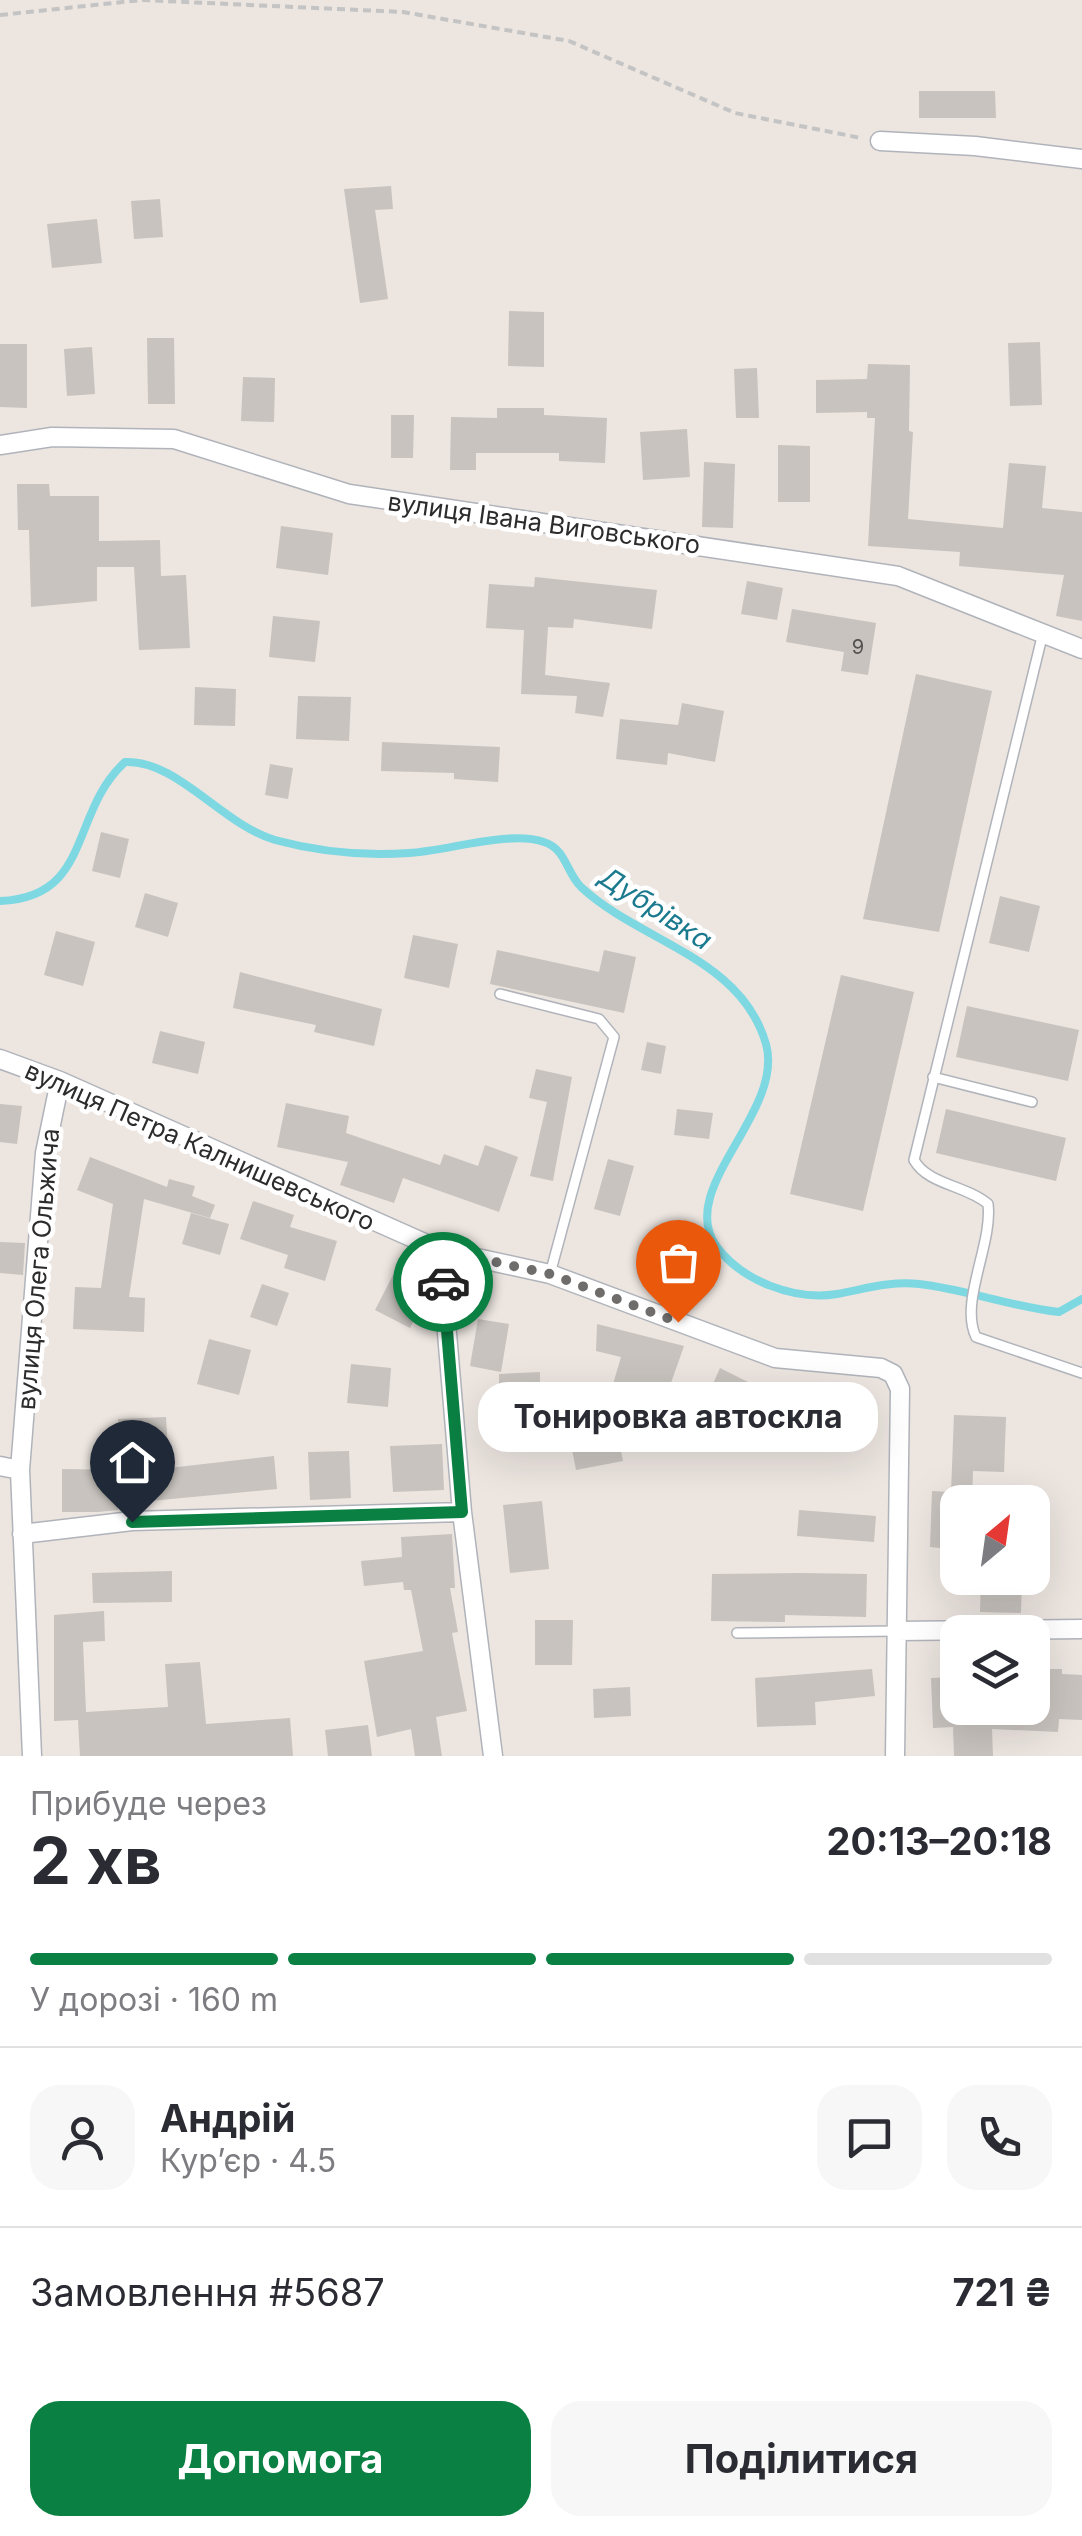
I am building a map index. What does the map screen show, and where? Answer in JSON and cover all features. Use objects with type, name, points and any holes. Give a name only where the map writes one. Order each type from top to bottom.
[{"type":"street","points":[[880,141],[1082,159]]},
{"type":"street","name":"вулиця Івана Виговського","points":[[0,446],[52,437],[174,439],[349,494],[898,576],[1082,649]]},
{"type":"street","name":"вулиця Петра Калнишевського","points":[[0,1060],[60,1082],[440,1250],[550,1274],[775,1358],[881,1368],[894,1374],[900,1390],[896,1756]]},
{"type":"street","name":"вулиця Олега Ольжича","points":[[32,1756],[20,1470],[45,1153],[60,1082]]},
{"type":"street","points":[[440,1250],[462,1512],[494,1756]]},
{"type":"street","points":[[0,1466],[20,1470]]},
{"type":"street","points":[[22,1534],[132,1522],[462,1512]]},
{"type":"street","points":[[896,1632],[1082,1629]]},
{"type":"lane","points":[[1043,633],[914,1160],[930,1176],[974,1192],[988,1204],[990,1222],[972,1318],[976,1338],[1082,1373]]},
{"type":"lane","points":[[500,994],[599,1019],[614,1037],[550,1274]]},
{"type":"lane","points":[[932,1077],[1032,1102]]},
{"type":"lane","points":[[737,1633],[896,1632]]},
{"type":"path","points":[[0,14],[142,0],[403,12],[569,40],[736,114],[880,141]]},
{"type":"building","points":[[919,91],[995,91],[996,118],[919,118]]},
{"type":"building","points":[[391,186],[393,209],[375,210],[388,299],[360,303],[344,189]]},
{"type":"building","points":[[160,199],[163,237],[134,239],[131,201]]},
{"type":"building","points":[[97,219],[102,263],[52,268],[47,224]]},
{"type":"building","points":[[509,311],[544,312],[544,367],[508,366]]},
{"type":"building","points":[[147,338],[174,338],[175,404],[148,404]]},
{"type":"building","points":[[1040,342],[1042,405],[1010,406],[1008,343]]},
{"type":"building","points":[[0,344],[27,344],[27,408],[0,407]]},
{"type":"building","points":[[92,347],[95,394],[67,396],[64,349]]},
{"type":"building","points":[[868,364],[910,365],[909,431],[913,432],[908,519],[1003,528],[1009,463],[1046,466],[1042,508],[1082,512],[1082,621],[1056,616],[1064,575],[959,566],[960,552],[868,546],[875,418],[867,418],[867,412],[816,413],[816,380],[867,379]]},
{"type":"building","points":[[757,368],[759,418],[736,418],[734,369]]},
{"type":"building","points":[[243,377],[275,378],[274,422],[241,421]]},
{"type":"building","points":[[497,408],[544,408],[544,415],[607,418],[605,463],[559,461],[559,453],[476,453],[476,470],[450,470],[451,417],[497,418]]},
{"type":"building","points":[[391,415],[414,415],[413,458],[391,458]]},
{"type":"building","points":[[687,429],[690,477],[643,480],[640,432]]},
{"type":"building","points":[[778,445],[810,446],[810,502],[778,502]]},
{"type":"building","points":[[704,462],[735,464],[733,528],[702,527]]},
{"type":"building","points":[[17,484],[49,484],[50,496],[99,496],[99,541],[160,540],[161,576],[186,575],[190,648],[139,650],[134,567],[97,567],[97,601],[31,607],[29,530],[18,530]]},
{"type":"building","points":[[281,526],[333,533],[328,575],[276,568]]},
{"type":"building","points":[[535,577],[657,590],[652,629],[574,619],[573,628],[548,627],[545,675],[610,683],[603,717],[575,713],[577,696],[521,694],[524,630],[486,628],[489,584],[534,587]]},
{"type":"building","points":[[747,581],[783,588],[777,620],[741,614]]},
{"type":"building","points":[[792,609],[876,623],[868,675],[841,671],[844,652],[786,642]]},
{"type":"building","points":[[273,616],[320,621],[315,662],[269,657]]},
{"type":"building","points":[[916,674],[992,691],[939,932],[863,919]]},
{"type":"building","points":[[195,687],[236,689],[235,726],[194,725]]},
{"type":"building","points":[[298,696],[351,697],[349,741],[296,739]]},
{"type":"building","points":[[682,703],[724,711],[715,762],[668,753],[667,765],[616,759],[620,719],[678,725]]},
{"type":"building","points":[[382,742],[500,747],[498,782],[454,779],[454,773],[381,771]]},
{"type":"building","points":[[270,764],[293,768],[288,799],[265,795]]},
{"type":"building","points":[[101,832],[129,839],[120,878],[92,871]]},
{"type":"building","points":[[145,893],[178,903],[168,937],[135,927]]},
{"type":"building","points":[[1000,896],[1040,906],[1029,952],[989,943]]},
{"type":"building","points":[[56,931],[95,942],[83,986],[44,975]]},
{"type":"building","points":[[413,935],[458,944],[449,988],[404,978]]},
{"type":"building","points":[[497,950],[599,972],[604,950],[636,957],[624,1013],[490,984]]},
{"type":"building","points":[[240,972],[382,1009],[374,1046],[314,1032],[316,1025],[233,1008]]},
{"type":"building","points":[[841,975],[914,992],[863,1211],[790,1194]]},
{"type":"building","points":[[967,1006],[1079,1030],[1068,1081],[956,1057]]},
{"type":"building","points":[[160,1031],[205,1042],[198,1074],[152,1063]]},
{"type":"building","points":[[647,1042],[666,1046],[661,1074],[641,1070]]},
{"type":"building","points":[[536,1069],[572,1077],[553,1181],[530,1176],[547,1102],[529,1098]]},
{"type":"building","points":[[286,1103],[349,1116],[346,1133],[440,1165],[444,1154],[478,1166],[485,1145],[518,1157],[499,1212],[403,1178],[394,1203],[340,1185],[348,1162],[277,1147]]},
{"type":"building","points":[[0,1104],[22,1106],[17,1144],[0,1142]]},
{"type":"building","points":[[677,1109],[713,1113],[709,1139],[674,1135]]},
{"type":"building","points":[[946,1109],[1066,1138],[1056,1181],[936,1153]]},
{"type":"building","points":[[90,1157],[167,1187],[169,1179],[195,1186],[192,1196],[215,1205],[210,1218],[144,1199],[129,1297],[145,1298],[144,1332],[73,1329],[75,1287],[101,1288],[113,1204],[77,1190]]},
{"type":"building","points":[[608,1159],[634,1166],[620,1216],[594,1209]]},
{"type":"building","points":[[253,1201],[294,1215],[290,1227],[337,1241],[325,1281],[284,1268],[288,1255],[240,1239]]},
{"type":"building","points":[[191,1213],[229,1224],[220,1255],[182,1244]]},
{"type":"building","points":[[0,1242],[25,1243],[23,1275],[0,1273]]},
{"type":"building","points":[[662,1258],[707,1271],[699,1302],[653,1289]]},
{"type":"building","points":[[393,1275],[427,1293],[410,1328],[375,1310]]},
{"type":"building","points":[[262,1284],[289,1293],[277,1326],[250,1317]]},
{"type":"building","points":[[478,1319],[509,1324],[501,1372],[470,1366]]},
{"type":"building","points":[[597,1324],[684,1346],[665,1400],[613,1384],[621,1357],[596,1351]]},
{"type":"building","points":[[209,1339],[251,1350],[239,1395],[197,1384]]},
{"type":"building","points":[[351,1364],[391,1368],[388,1407],[347,1403]]},
{"type":"building","points":[[720,1368],[748,1382],[743,1392],[766,1403],[747,1443],[717,1428],[722,1417],[702,1408]]},
{"type":"building","points":[[540,1372],[540,1398],[499,1400],[499,1374]]},
{"type":"building","points":[[807,1400],[864,1401],[863,1448],[806,1447]]},
{"type":"building","points":[[954,1415],[1006,1417],[1004,1472],[973,1471],[973,1485],[951,1485]]},
{"type":"building","points":[[166,1417],[169,1468],[274,1456],[277,1489],[118,1504],[118,1510],[62,1512],[62,1469],[120,1470],[118,1419]]},
{"type":"building","points":[[615,1419],[623,1461],[576,1470],[568,1428]]},
{"type":"building","points":[[442,1444],[444,1490],[393,1492],[390,1446]]},
{"type":"building","points":[[349,1451],[351,1498],[310,1500],[308,1452]]},
{"type":"building","points":[[932,1491],[940,1491],[940,1548],[930,1547]]},
{"type":"building","points":[[542,1501],[549,1569],[510,1573],[503,1505]]},
{"type":"building","points":[[799,1510],[876,1516],[874,1542],[797,1536]]},
{"type":"building","points":[[452,1534],[455,1588],[450,1588],[458,1632],[452,1633],[467,1711],[436,1717],[442,1756],[415,1756],[411,1729],[377,1737],[364,1661],[423,1651],[411,1590],[404,1590],[403,1582],[364,1586],[361,1561],[402,1557],[401,1537]]},
{"type":"building","points":[[172,1571],[172,1602],[93,1603],[92,1573]]},
{"type":"building","points":[[712,1574],[867,1574],[866,1617],[785,1615],[785,1622],[711,1621]]},
{"type":"building","points":[[980,1595],[1022,1595],[1021,1613],[980,1612]]},
{"type":"building","points":[[104,1611],[105,1641],[83,1642],[86,1712],[168,1707],[165,1664],[200,1662],[206,1724],[290,1718],[293,1756],[80,1756],[78,1720],[54,1721],[54,1615]]},
{"type":"building","points":[[535,1620],[573,1620],[572,1665],[535,1665]]},
{"type":"building","points":[[872,1669],[875,1696],[815,1702],[816,1725],[757,1727],[755,1678]]},
{"type":"building","points":[[1050,1669],[1062,1669],[1062,1674],[1082,1675],[1082,1720],[1059,1719],[1058,1732],[992,1729],[993,1756],[954,1756],[953,1727],[933,1728],[931,1678],[940,1678],[940,1725],[1050,1725]]},
{"type":"building","points":[[630,1687],[631,1716],[594,1718],[593,1689]]},
{"type":"building","points":[[368,1725],[372,1756],[328,1756],[325,1730]]},
{"type":"waterway","name":"Дубрівка","points":[[0,901],[30,896],[51,885],[66,869],[107,782],[125,762],[163,771],[256,832],[308,848],[392,854],[513,838],[544,842],[557,850],[581,887],[605,906],[712,971],[735,991],[753,1015],[766,1044],[768,1070],[760,1097],[709,1201],[708,1224],[717,1247],[740,1270],[771,1286],[804,1294],[837,1294],[908,1283],[1059,1312],[1082,1299]]},
{"type":"way so far","points":[[443,1282],[440,1250],[550,1274],[678,1322]]},
{"type":"place","name":"Тонировка автоскла","points":[[678,1322]]},
{"type":"route","points":[[132,1522],[462,1512],[443,1282]]}]
